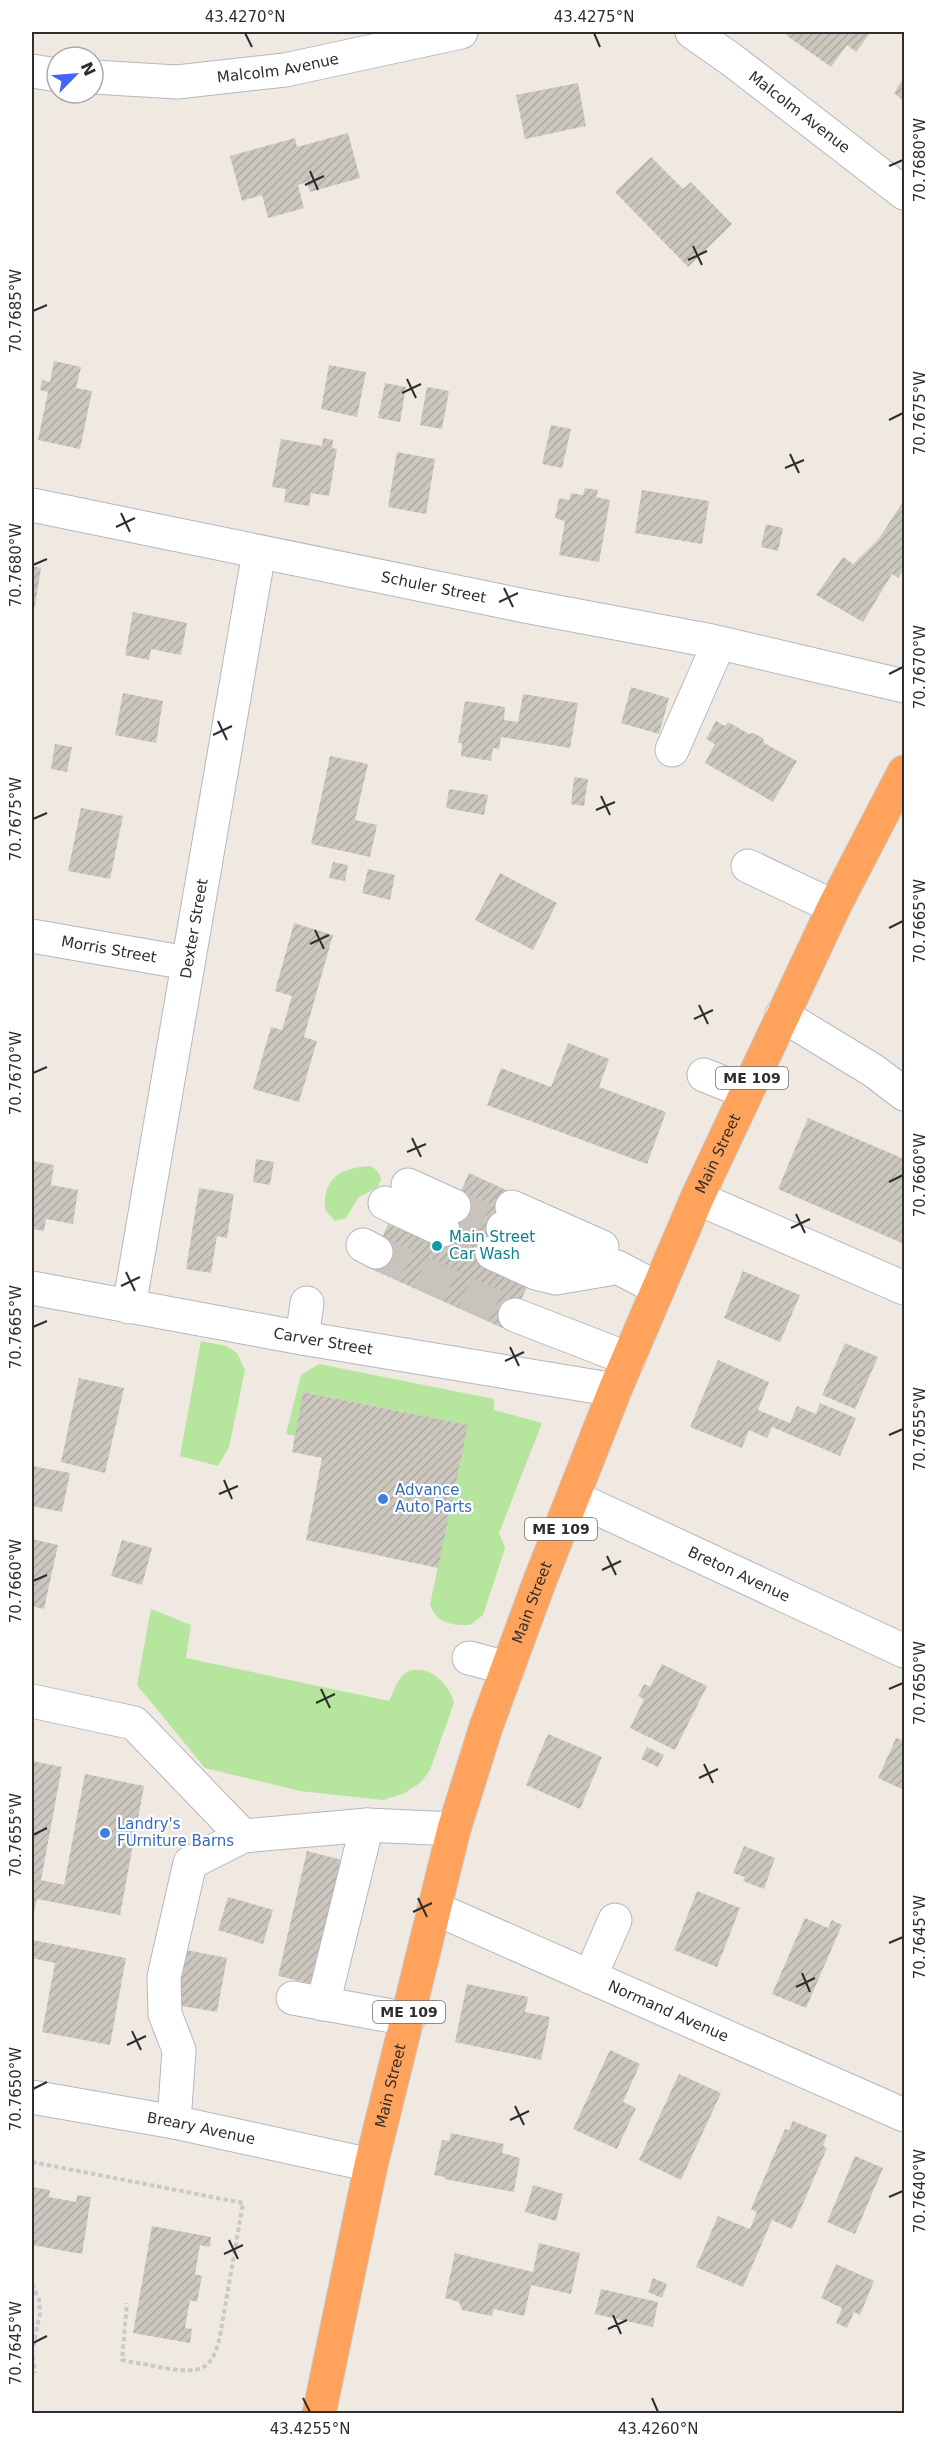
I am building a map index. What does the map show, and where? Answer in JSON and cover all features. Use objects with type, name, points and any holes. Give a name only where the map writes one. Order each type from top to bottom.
[{"type":"highway","name":"Main Street","points":[[319,2414],[371,2165],[454,1829],[486,1727],[539,1583],[657,1288],[782,1015],[834,907],[904,772]]},
{"type":"street","name":"Malcolm Avenue","points":[[105,78],[177,82],[285,70],[461,32]]},
{"type":"street","name":"Malcolm Avenue","points":[[692,32],[732,60],[904,194]]},
{"type":"street","name":"Schuler Street","points":[[32,505],[719,643],[904,686]]},
{"type":"street","name":"Dexter Street","points":[[129,1307],[259,552]]},
{"type":"street","points":[[672,750],[719,643]]},
{"type":"street","points":[[748,866],[834,907]]},
{"type":"street","name":"Morris Street","points":[[32,936],[187,963]]},
{"type":"street","points":[[782,1015],[874,1071],[904,1094]]},
{"type":"street","points":[[704,1075],[746,1092]]},
{"type":"street","points":[[407,1186],[454,1207]]},
{"type":"street","points":[[697,1198],[904,1288]]},
{"type":"street","points":[[610,1257],[574,1277],[556,1278],[536,1273],[502,1229],[610,1257],[657,1288]]},
{"type":"street","name":"Carver Street","points":[[32,1288],[129,1307],[286,1343],[615,1390]]},
{"type":"street","points":[[286,1343],[307,1303]]},
{"type":"street","points":[[515,1315],[629,1359]]},
{"type":"street","name":"Breton Avenue","points":[[573,1497],[904,1651]]},
{"type":"street","points":[[469,1658],[508,1668]]},
{"type":"street","points":[[32,1701],[134,1723],[243,1836]]},
{"type":"street","points":[[174,2122],[179,2050],[165,2014],[164,1977],[190,1863],[243,1836],[367,1825],[454,1829]]},
{"type":"street","points":[[367,1825],[308,2001],[408,2019]]},
{"type":"street","name":"Normand Avenue","points":[[434,1908],[904,2115]]},
{"type":"street","points":[[590,1977],[615,1920]]},
{"type":"street","name":"Breary Avenue","points":[[32,2097],[174,2122],[371,2165]]},
{"type":"path","points":[[32,2162],[243,2203],[217,2351],[205,2367],[193,2372],[122,2360],[127,2303]]},
{"type":"path","points":[[32,2284],[39,2300],[40,2313],[32,2353],[35,2373]]},
{"type":"green space","points":[[370,1166],[377,1171],[381,1179],[378,1187],[359,1197],[346,1218],[335,1221],[325,1210],[325,1199],[330,1183],[342,1172]]},
{"type":"green space","points":[[201,1341],[226,1346],[237,1353],[245,1370],[229,1447],[218,1466],[180,1456]]},
{"type":"green space","points":[[319,1364],[494,1399],[494,1410],[542,1423],[499,1533],[505,1548],[483,1615],[470,1625],[457,1625],[441,1620],[430,1605],[467,1425],[304,1392],[295,1436],[286,1434],[301,1375]]},
{"type":"green space","points":[[151,1609],[191,1625],[186,1658],[389,1701],[398,1681],[404,1674],[415,1670],[430,1672],[443,1682],[454,1703],[430,1770],[421,1782],[405,1793],[383,1800],[300,1791],[205,1768],[137,1685]]},
{"type":"building","points":[[789,32],[871,32],[856,52],[847,45],[831,67],[786,35]]},
{"type":"building","points":[[904,77],[904,101],[894,93]]},
{"type":"building","points":[[578,83],[586,126],[525,139],[516,95]]},
{"type":"building","points":[[348,133],[360,178],[310,192],[307,182],[298,185],[304,208],[268,218],[262,195],[242,201],[230,156],[295,138],[297,147]]},
{"type":"building","points":[[651,157],[683,189],[691,182],[732,224],[688,267],[615,192]]},
{"type":"building","points":[[54,361],[81,367],[76,388],[92,391],[80,449],[38,440],[48,392],[40,390],[42,380],[50,382]]},
{"type":"building","points":[[329,365],[366,372],[357,417],[321,409]]},
{"type":"building","points":[[385,383],[406,387],[400,422],[378,418]]},
{"type":"building","points":[[427,387],[449,391],[442,429],[420,425]]},
{"type":"building","points":[[551,425],[571,429],[562,468],[542,464]]},
{"type":"building","points":[[323,438],[333,440],[332,448],[337,449],[329,496],[311,493],[309,506],[284,502],[286,489],[272,487],[281,439],[322,446]]},
{"type":"building","points":[[397,452],[435,459],[426,514],[388,507]]},
{"type":"building","points":[[585,488],[598,490],[596,497],[610,500],[599,562],[559,555],[565,521],[555,518],[559,498],[569,500],[571,493],[583,495]]},
{"type":"building","points":[[642,490],[709,501],[702,544],[635,533]]},
{"type":"building","points":[[904,500],[904,569],[898,578],[892,574],[863,622],[816,595],[843,557],[853,564],[878,540]]},
{"type":"building","points":[[766,524],[783,528],[778,551],[761,547]]},
{"type":"building","points":[[32,566],[41,568],[33,617],[32,616]]},
{"type":"building","points":[[133,612],[187,623],[181,655],[151,649],[149,660],[125,655]]},
{"type":"building","points":[[631,687],[669,698],[659,734],[621,723]]},
{"type":"building","points":[[123,693],[163,701],[156,743],[115,735]]},
{"type":"building","points":[[523,694],[578,703],[570,748],[501,737],[499,749],[493,748],[491,761],[461,756],[462,743],[458,743],[465,701],[505,707],[504,720],[518,722]]},
{"type":"building","points":[[716,721],[725,726],[728,722],[749,734],[753,733],[763,738],[764,743],[797,761],[773,802],[705,763],[715,744],[706,739]]},
{"type":"building","points":[[55,744],[72,747],[67,772],[51,769]]},
{"type":"building","points":[[330,756],[368,764],[355,820],[377,825],[370,857],[311,844]]},
{"type":"building","points":[[574,777],[588,779],[584,806],[571,804]]},
{"type":"building","points":[[449,789],[488,795],[484,815],[446,808]]},
{"type":"building","points":[[81,808],[123,816],[110,879],[68,871]]},
{"type":"building","points":[[333,862],[348,865],[345,881],[329,878]]},
{"type":"building","points":[[368,869],[395,875],[390,900],[362,893]]},
{"type":"building","points":[[500,873],[557,903],[533,950],[475,920]]},
{"type":"building","points":[[294,923],[333,935],[304,1037],[317,1041],[299,1102],[253,1089],[271,1027],[282,1030],[292,996],[275,991]]},
{"type":"building","points":[[568,1043],[609,1059],[599,1087],[666,1112],[647,1164],[487,1105],[501,1068],[551,1087]]},
{"type":"building","points":[[808,1118],[904,1159],[904,1244],[778,1189]]},
{"type":"building","points":[[256,1159],[274,1162],[270,1185],[253,1182]]},
{"type":"building","points":[[32,1161],[54,1165],[51,1185],[78,1190],[73,1224],[46,1219],[44,1231],[32,1229]]},
{"type":"building","name":"Main Street Car Wash","points":[[469,1173],[517,1195],[528,1285],[507,1330],[369,1268],[388,1224],[400,1229],[404,1220],[439,1240]]},
{"type":"building","points":[[199,1188],[234,1194],[227,1238],[217,1236],[211,1273],[186,1269]]},
{"type":"building","points":[[743,1271],[800,1295],[780,1342],[724,1318]]},
{"type":"building","points":[[845,1343],[878,1357],[855,1409],[822,1395]]},
{"type":"building","points":[[718,1360],[769,1382],[758,1410],[790,1423],[797,1406],[816,1414],[820,1403],[856,1418],[840,1456],[772,1427],[767,1438],[749,1430],[742,1448],[690,1427]]},
{"type":"building","points":[[79,1378],[124,1388],[105,1473],[61,1462]]},
{"type":"building","name":"Advance Auto Parts","points":[[303,1392],[468,1425],[438,1568],[306,1540],[322,1458],[292,1452]]},
{"type":"building","points":[[32,1466],[70,1473],[62,1512],[32,1506]]},
{"type":"building","points":[[32,1539],[58,1545],[44,1609],[32,1606]]},
{"type":"building","points":[[122,1540],[152,1548],[142,1585],[111,1576]]},
{"type":"building","points":[[662,1664],[707,1686],[675,1750],[630,1728],[644,1699],[638,1696],[644,1684],[650,1687]]},
{"type":"building","points":[[548,1734],[602,1757],[580,1809],[526,1785]]},
{"type":"building","points":[[896,1738],[904,1741],[904,1790],[878,1778]]},
{"type":"building","points":[[647,1747],[664,1755],[658,1767],[641,1759]]},
{"type":"building","name":"Landry's FUrniture Barns","points":[[32,1761],[62,1767],[41,1880],[64,1885],[85,1774],[144,1786],[120,1915],[37,1899],[32,1921]]},
{"type":"building","points":[[744,1846],[775,1858],[764,1889],[743,1881],[745,1877],[733,1873]]},
{"type":"building","points":[[307,1851],[346,1861],[317,1985],[278,1976]]},
{"type":"building","points":[[697,1891],[740,1908],[717,1967],[674,1950]]},
{"type":"building","points":[[228,1897],[273,1910],[263,1944],[218,1930]]},
{"type":"building","points":[[805,1918],[828,1928],[832,1920],[842,1925],[806,2008],[772,1994]]},
{"type":"building","points":[[32,1940],[126,1958],[110,2045],[42,2032],[55,1963],[32,1958]]},
{"type":"building","points":[[186,1950],[227,1958],[217,2012],[176,2005]]},
{"type":"building","points":[[467,1984],[528,1997],[525,2012],[550,2017],[541,2060],[455,2042]]},
{"type":"building","points":[[610,2050],[640,2064],[623,2102],[636,2108],[617,2149],[573,2129]]},
{"type":"building","points":[[679,2074],[721,2093],[681,2180],[639,2160]]},
{"type":"building","points":[[793,2121],[827,2135],[823,2146],[827,2148],[792,2229],[772,2220],[743,2287],[696,2267],[718,2216],[750,2229],[757,2212],[751,2209],[785,2129],[789,2130]]},
{"type":"building","points":[[451,2133],[504,2144],[502,2153],[520,2158],[514,2192],[444,2179],[445,2177],[434,2175],[442,2140],[449,2141]]},
{"type":"building","points":[[855,2156],[883,2168],[855,2234],[827,2222]]},
{"type":"building","points":[[533,2185],[563,2194],[556,2221],[525,2212]]},
{"type":"building","points":[[32,2187],[50,2190],[49,2197],[76,2202],[77,2195],[91,2197],[82,2254],[32,2245]]},
{"type":"building","points":[[152,2226],[211,2237],[210,2247],[200,2245],[195,2274],[202,2276],[197,2302],[190,2300],[185,2328],[192,2329],[190,2343],[133,2333]]},
{"type":"building","points":[[539,2243],[580,2253],[571,2294],[531,2285],[524,2316],[494,2309],[492,2316],[462,2310],[459,2302],[445,2298],[455,2253],[533,2272]]},
{"type":"building","points":[[836,2264],[874,2281],[860,2315],[854,2312],[847,2328],[836,2323],[842,2308],[821,2298]]},
{"type":"building","points":[[653,2278],[667,2284],[662,2298],[648,2292]]},
{"type":"building","points":[[601,2289],[658,2302],[653,2327],[595,2314]]},
{"type":"tunnel","points":[[454,1206],[503,1228]]},
{"type":"tunnel","points":[[443,1230],[492,1253]]},
{"type":"tunnel","points":[[376,1252],[515,1315]]},
{"type":"place","name":"Main Street Car Wash","points":[[437,1246]]},
{"type":"place","name":"Advance Auto Parts","points":[[383,1499]]},
{"type":"place","name":"Landry's FUrniture Barns","points":[[105,1833]]}]
